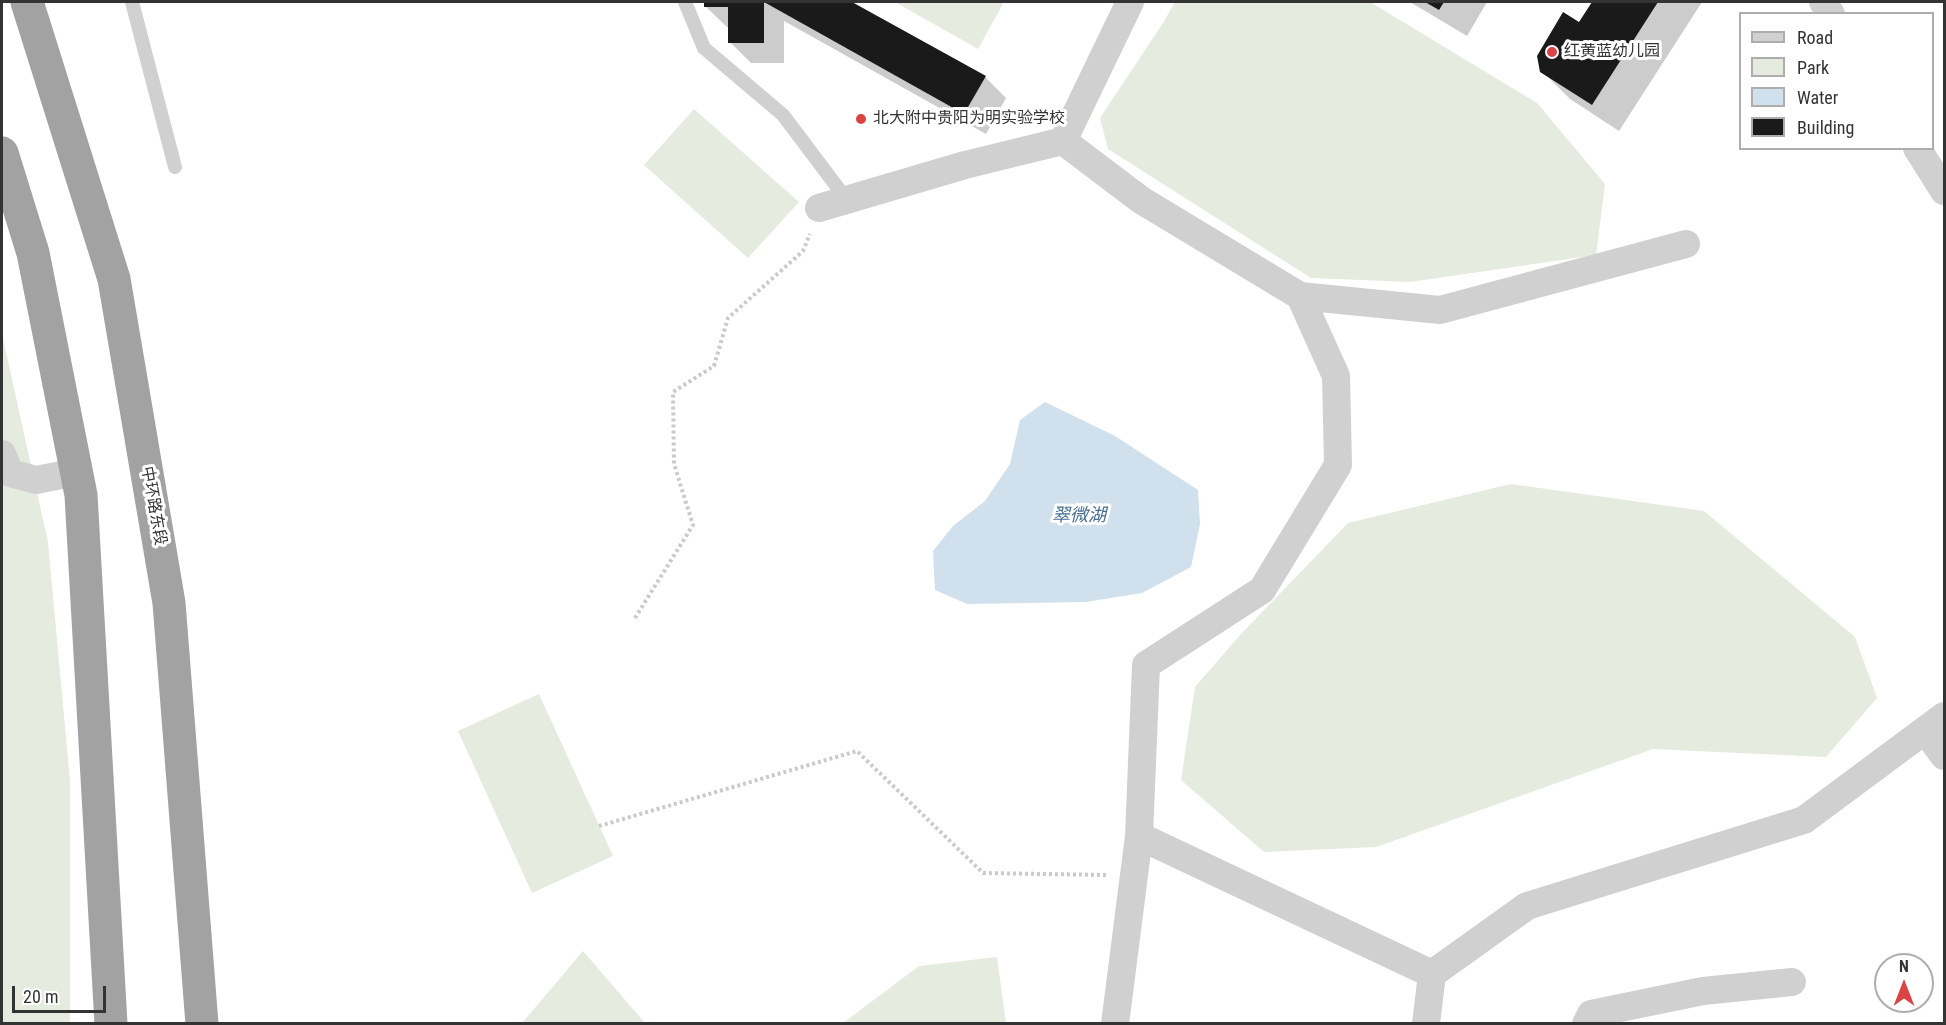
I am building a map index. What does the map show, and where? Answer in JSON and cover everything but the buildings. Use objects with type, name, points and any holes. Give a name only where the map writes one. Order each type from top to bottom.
[{"type":"highway","name":"中环路东段","points":[[27,2],[114,279],[169,603],[202,1023]]},
{"type":"highway","points":[[2,153],[33,253],[81,495],[111,1023]]},
{"type":"street","points":[[1064,141],[1130,2]]},
{"type":"street","points":[[819,208],[965,165],[1064,141]]},
{"type":"street","points":[[1064,141],[1141,200],[1300,296],[1440,310],[1686,244]]},
{"type":"street","points":[[1918,150],[1944,191]]},
{"type":"street","points":[[1115,1023],[1139,836],[1146,665],[1262,590],[1338,465],[1336,376],[1300,296]]},
{"type":"street","points":[[2,454],[10,473],[36,480],[77,472]]},
{"type":"street","points":[[1426,1023],[1432,974],[1527,906],[1804,820],[1935,723],[1944,756]]},
{"type":"street","points":[[1139,836],[1432,974]]},
{"type":"street","points":[[1586,1023],[1591,1014],[1703,991],[1792,981]]},
{"type":"lane","points":[[132,2],[175,167]]},
{"type":"lane","points":[[686,2],[704,48],[783,115],[848,200]]},
{"type":"path","points":[[635,618],[693,525],[674,464],[673,392],[714,366],[728,318],[803,251],[819,208]]},
{"type":"path","points":[[599,826],[857,751],[983,873],[1134,875]]},
{"type":"green space","points":[[895,2],[1004,2],[978,49]]},
{"type":"green space","points":[[1175,2],[1370,2],[1537,103],[1605,184],[1596,255],[1410,282],[1311,278],[1108,149],[1100,118]]},
{"type":"green space","points":[[694,109],[799,202],[748,258],[644,165]]},
{"type":"green space","points":[[2,334],[48,542],[70,781],[70,1023],[2,1023]]},
{"type":"green space","points":[[1511,484],[1704,511],[1855,637],[1877,698],[1826,757],[1653,749],[1376,847],[1264,852],[1181,780],[1195,687],[1241,634],[1348,523]]},
{"type":"green space","points":[[539,694],[613,856],[532,893],[458,731]]},
{"type":"green space","points":[[583,951],[645,1023],[522,1023]]},
{"type":"green space","points":[[997,957],[1006,1023],[843,1023],[919,966]]},
{"type":"water","name":"翠微湖","points":[[1045,402],[1115,436],[1198,490],[1200,524],[1191,567],[1142,593],[1086,602],[967,604],[935,590],[933,551],[953,526],[985,501],[1010,464],[1020,420]]},
{"type":"place","name":"红黄蓝幼儿园","points":[[1552,52]]},
{"type":"place","name":"北大附中贵阳为明实验学校","points":[[861,119]]}]
